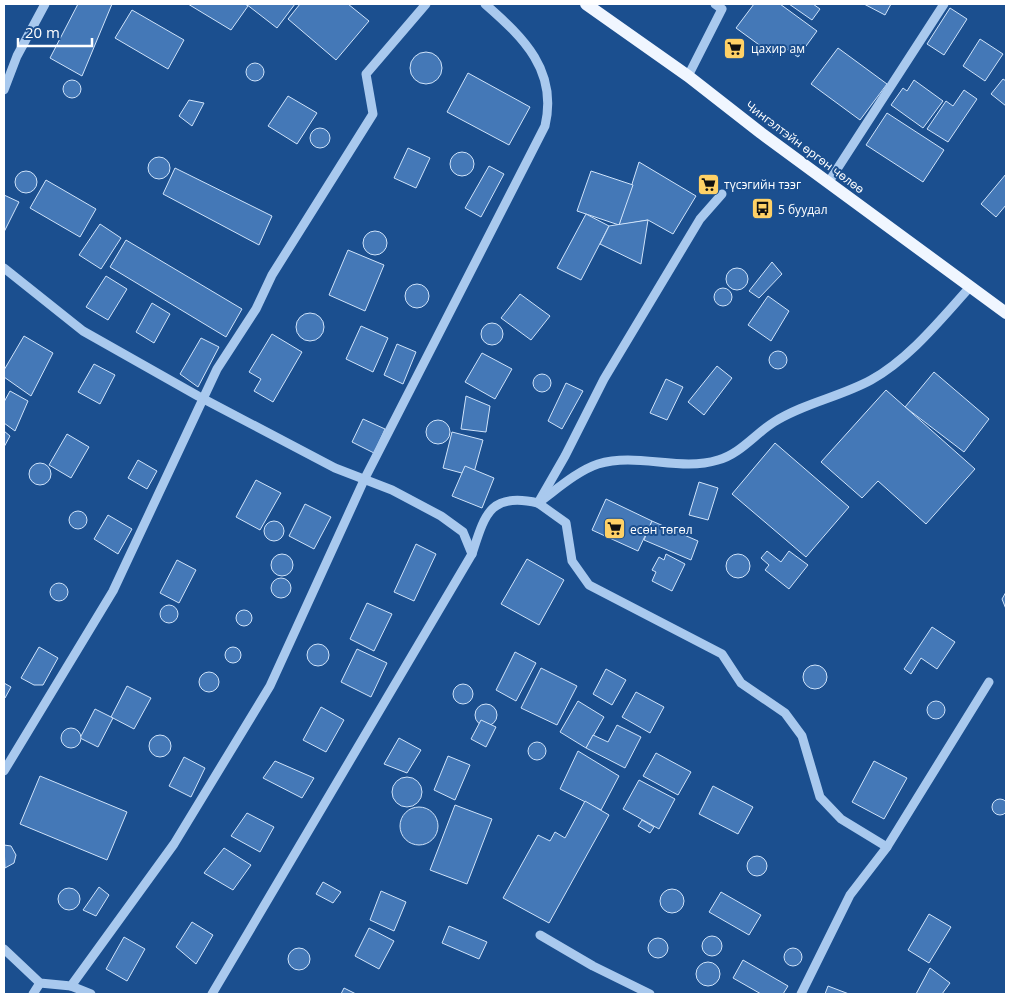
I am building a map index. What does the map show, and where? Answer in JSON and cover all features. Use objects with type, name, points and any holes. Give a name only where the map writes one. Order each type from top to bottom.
[{"type":"main road","name":"Чингэлтэйн өргөн чөлөө","points":[[586,4],[688,76],[828,183],[1006,312]]},
{"type":"street","points":[[4,90],[17,56],[45,4]]},
{"type":"street","points":[[4,772],[113,591],[217,368],[256,309],[272,276],[373,114],[366,74],[426,4]]},
{"type":"street","points":[[71,986],[174,844],[270,686],[364,480],[545,126],[548,111],[543,73],[531,48],[485,4]]},
{"type":"street","points":[[828,183],[944,4]]},
{"type":"street","points":[[688,76],[721,5]]},
{"type":"street","points":[[538,503],[565,456],[604,379],[700,219],[722,194]]},
{"type":"street","points":[[4,268],[83,330],[204,399],[335,468],[392,490],[441,516],[463,532],[472,554]]},
{"type":"street","points":[[538,503],[589,467],[599,464],[627,460],[705,463],[727,458],[775,421],[802,408],[853,389],[884,372],[911,350],[970,287]]},
{"type":"street","points":[[212,994],[472,554],[483,520],[500,503],[518,498],[538,503],[566,523],[572,561],[589,584],[722,654],[741,683],[785,713],[802,736],[820,797],[841,819],[887,847]]},
{"type":"street","points":[[801,994],[850,895],[887,847],[989,682]]},
{"type":"street","points":[[540,935],[593,966],[650,994]]},
{"type":"street","points":[[4,949],[40,983],[71,986],[91,994]]},
{"type":"street","points":[[33,994],[40,983]]},
{"type":"building","points":[[78,4],[112,4],[82,76],[50,58]]},
{"type":"building","points":[[188,4],[245,4],[248,6],[231,30]]},
{"type":"building","points":[[246,4],[295,4],[277,28]]},
{"type":"building","points":[[300,4],[348,4],[369,21],[336,60],[288,19]]},
{"type":"building","points":[[754,4],[780,4],[817,31],[798,57],[781,45],[773,55],[736,28]]},
{"type":"building","points":[[789,4],[813,4],[820,9],[812,20]]},
{"type":"building","points":[[864,4],[891,4],[885,15]]},
{"type":"building","points":[[950,8],[967,19],[944,55],[927,44]]},
{"type":"building","points":[[132,10],[184,40],[168,69],[115,38]]},
{"type":"building","points":[[980,39],[1003,54],[985,81],[963,66]]},
{"type":"building","points":[[838,48],[887,84],[860,120],[811,84]]},
{"type":"building","points":[[426,52],[438,56],[442,68],[438,80],[426,84],[414,80],[410,68],[414,56]]},
{"type":"building","points":[[255,63],[261,66],[264,72],[261,78],[255,81],[249,78],[246,72],[249,66]]},
{"type":"building","points":[[468,73],[530,107],[509,145],[447,112]]},
{"type":"building","points":[[1003,79],[1006,81],[1006,106],[991,94]]},
{"type":"building","points":[[68,80],[76,80],[81,85],[79,96],[68,98],[63,93],[63,85]]},
{"type":"building","points":[[914,80],[943,101],[923,128],[891,105],[903,88],[907,91]]},
{"type":"building","points":[[964,90],[977,99],[948,142],[927,129],[946,101],[953,106]]},
{"type":"building","points":[[288,96],[317,113],[297,144],[268,126]]},
{"type":"building","points":[[189,100],[204,103],[192,126],[179,116]]},
{"type":"building","points":[[887,113],[944,150],[923,182],[866,145]]},
{"type":"building","points":[[316,128],[324,128],[330,134],[330,142],[324,148],[316,148],[310,142],[310,134]]},
{"type":"building","points":[[408,148],[430,158],[416,188],[394,178]]},
{"type":"building","points":[[462,152],[471,155],[474,164],[471,173],[462,176],[453,173],[450,164],[453,155]]},
{"type":"building","points":[[159,157],[167,160],[170,168],[167,176],[159,179],[151,176],[148,168],[151,160]]},
{"type":"building","points":[[639,162],[696,196],[673,234],[648,220],[619,225]]},
{"type":"building","points":[[489,166],[504,174],[481,217],[465,208]]},
{"type":"building","points":[[175,168],[272,216],[259,245],[163,194]]},
{"type":"building","points":[[26,171],[34,174],[37,182],[34,190],[26,193],[18,190],[15,182],[18,174]]},
{"type":"building","points":[[591,171],[633,185],[619,225],[577,211]]},
{"type":"building","points":[[1006,174],[1006,205],[996,217],[981,204]]},
{"type":"building","points":[[46,180],[96,209],[80,237],[30,208]]},
{"type":"building","points":[[4,195],[19,202],[4,232]]},
{"type":"building","points":[[586,214],[609,226],[581,280],[557,268]]},
{"type":"building","points":[[648,220],[641,264],[600,244],[609,226]]},
{"type":"building","points":[[100,224],[121,238],[101,269],[79,255]]},
{"type":"building","points":[[375,231],[380,232],[386,238],[386,248],[380,254],[375,255],[370,254],[364,248],[363,243],[364,238],[370,232]]},
{"type":"building","points":[[126,240],[242,309],[226,337],[110,267]]},
{"type":"building","points":[[348,250],[384,265],[365,311],[329,295]]},
{"type":"building","points":[[772,262],[782,274],[759,298],[749,291]]},
{"type":"building","points":[[737,268],[745,271],[748,279],[745,287],[737,290],[729,287],[726,279],[729,271]]},
{"type":"building","points":[[106,276],[127,289],[108,320],[86,307]]},
{"type":"building","points":[[417,284],[422,285],[428,291],[428,301],[422,307],[417,308],[412,307],[406,301],[405,296],[406,291],[412,285]]},
{"type":"building","points":[[723,288],[729,291],[732,297],[729,303],[723,306],[717,303],[714,297],[717,291]]},
{"type":"building","points":[[520,294],[550,316],[531,340],[501,318]]},
{"type":"building","points":[[768,296],[789,311],[771,341],[748,325]]},
{"type":"building","points":[[152,303],[170,314],[154,343],[136,332]]},
{"type":"building","points":[[310,313],[320,317],[324,327],[320,337],[310,341],[300,337],[296,327],[300,317]]},
{"type":"building","points":[[492,323],[500,326],[503,334],[500,342],[492,345],[484,342],[481,334],[484,326]]},
{"type":"building","points":[[361,326],[388,338],[373,372],[346,359]]},
{"type":"building","points":[[272,334],[302,352],[273,402],[254,391],[261,379],[249,372]]},
{"type":"building","points":[[24,336],[53,353],[31,396],[4,377],[4,370]]},
{"type":"building","points":[[201,338],[219,347],[198,387],[180,374]]},
{"type":"building","points":[[397,344],[416,352],[403,384],[384,375]]},
{"type":"building","points":[[778,351],[784,354],[787,360],[784,366],[778,369],[772,366],[769,360],[772,354]]},
{"type":"building","points":[[482,353],[512,369],[495,399],[465,382]]},
{"type":"building","points":[[94,364],[115,375],[100,404],[78,392]]},
{"type":"building","points":[[717,366],[732,378],[704,415],[688,402]]},
{"type":"building","points":[[934,372],[989,419],[964,452],[905,407]]},
{"type":"building","points":[[542,374],[548,377],[551,383],[548,389],[542,392],[536,389],[533,383],[536,377]]},
{"type":"building","points":[[666,379],[683,387],[667,420],[650,413]]},
{"type":"building","points":[[566,383],[583,391],[562,429],[548,421]]},
{"type":"building","points":[[886,390],[975,469],[926,524],[878,481],[862,498],[821,462]]},
{"type":"building","points":[[10,391],[28,401],[15,431],[4,423],[4,402]]},
{"type":"building","points":[[466,396],[490,406],[486,432],[461,429]]},
{"type":"building","points":[[363,419],[385,429],[374,453],[352,442]]},
{"type":"building","points":[[438,420],[447,423],[450,432],[447,441],[438,444],[429,441],[426,432],[429,423]]},
{"type":"building","points":[[4,431],[10,436],[4,447]]},
{"type":"building","points":[[452,432],[483,440],[473,476],[443,468]]},
{"type":"building","points":[[67,434],[89,447],[71,478],[49,465]]},
{"type":"building","points":[[775,443],[849,507],[806,557],[732,494]]},
{"type":"building","points":[[138,460],[157,471],[147,489],[128,478]]},
{"type":"building","points":[[40,463],[48,466],[51,474],[48,482],[40,485],[32,482],[29,474],[32,466]]},
{"type":"building","points":[[465,466],[494,478],[482,508],[452,496]]},
{"type":"building","points":[[256,480],[281,493],[260,530],[236,517]]},
{"type":"building","points":[[699,482],[718,488],[708,520],[689,515]]},
{"type":"building","points":[[606,499],[652,521],[638,551],[592,530]]},
{"type":"building","points":[[305,504],[331,517],[314,549],[289,536]]},
{"type":"building","points":[[78,511],[84,514],[87,520],[84,526],[78,529],[72,526],[69,520],[72,514]]},
{"type":"building","points":[[108,515],[132,529],[118,554],[94,539]]},
{"type":"building","points":[[270,521],[278,521],[284,527],[284,535],[278,541],[270,541],[264,535],[264,527]]},
{"type":"building","points":[[652,521],[698,541],[691,560],[644,540]]},
{"type":"building","points":[[416,544],[436,554],[414,601],[394,592]]},
{"type":"building","points":[[767,551],[781,562],[789,551],[808,565],[789,589],[765,570],[769,565],[761,558]]},
{"type":"building","points":[[282,554],[290,557],[293,565],[290,573],[282,576],[274,573],[271,565],[274,557]]},
{"type":"building","points":[[666,554],[685,564],[672,591],[652,581],[656,572],[652,570],[659,557],[664,560]]},
{"type":"building","points":[[738,554],[747,557],[750,566],[747,575],[738,578],[729,575],[726,566],[729,557]]},
{"type":"building","points":[[527,559],[564,580],[539,625],[501,604]]},
{"type":"building","points":[[177,560],[196,570],[179,603],[160,593]]},
{"type":"building","points":[[277,578],[285,578],[291,584],[291,592],[285,598],[277,598],[271,592],[271,584]]},
{"type":"building","points":[[59,583],[65,586],[68,592],[65,598],[59,601],[53,598],[50,592],[53,586]]},
{"type":"building","points":[[1006,592],[1006,609],[1002,599]]},
{"type":"building","points":[[367,603],[392,614],[374,651],[350,639]]},
{"type":"building","points":[[169,605],[175,608],[178,614],[175,620],[169,623],[163,620],[160,614],[163,608]]},
{"type":"building","points":[[241,610],[247,610],[252,615],[250,624],[241,626],[236,621],[236,615]]},
{"type":"building","points":[[932,627],[955,642],[937,669],[921,658],[911,674],[904,669]]},
{"type":"building","points":[[318,644],[326,647],[329,655],[326,663],[318,666],[310,663],[307,655],[310,647]]},
{"type":"building","points":[[39,647],[58,658],[43,685],[34,685],[21,678]]},
{"type":"building","points":[[230,647],[236,647],[241,652],[239,661],[230,663],[225,658],[225,652]]},
{"type":"building","points":[[357,649],[387,663],[371,697],[341,682]]},
{"type":"building","points":[[515,652],[536,663],[516,701],[496,690]]},
{"type":"building","points":[[815,665],[824,668],[827,677],[824,686],[815,689],[806,686],[803,677],[806,668]]},
{"type":"building","points":[[541,668],[577,686],[557,725],[521,708]]},
{"type":"building","points":[[606,669],[626,680],[612,705],[593,694]]},
{"type":"building","points":[[209,672],[216,675],[219,682],[216,689],[209,692],[202,689],[199,682],[202,675]]},
{"type":"building","points":[[4,683],[11,687],[5,698],[4,698]]},
{"type":"building","points":[[459,684],[467,684],[473,690],[473,698],[467,704],[459,704],[453,698],[453,690]]},
{"type":"building","points":[[127,686],[151,698],[134,729],[111,717]]},
{"type":"building","points":[[636,692],[664,707],[650,733],[622,717]]},
{"type":"building","points":[[578,701],[604,717],[586,748],[560,732]]},
{"type":"building","points":[[932,701],[940,701],[945,706],[943,717],[932,719],[927,714],[927,706]]},
{"type":"building","points":[[486,704],[494,707],[497,715],[494,723],[486,726],[478,723],[475,715],[478,707]]},
{"type":"building","points":[[321,707],[344,720],[326,752],[303,740]]},
{"type":"building","points":[[95,709],[113,718],[98,747],[80,738]]},
{"type":"building","points":[[481,720],[496,727],[486,747],[471,739]]},
{"type":"building","points":[[617,725],[641,737],[625,768],[586,748],[593,735],[608,742]]},
{"type":"building","points":[[71,728],[78,731],[81,738],[78,745],[71,748],[64,745],[61,738],[64,731]]},
{"type":"building","points":[[160,735],[168,738],[171,746],[168,754],[160,757],[152,754],[149,746],[152,738]]},
{"type":"building","points":[[399,738],[421,750],[407,773],[384,764]]},
{"type":"building","points":[[537,742],[543,745],[546,751],[543,757],[537,760],[531,757],[528,751],[531,745]]},
{"type":"building","points":[[578,751],[619,776],[601,810],[560,789]]},
{"type":"building","points":[[656,753],[691,772],[678,795],[643,776]]},
{"type":"building","points":[[448,756],[470,765],[455,800],[434,790]]},
{"type":"building","points":[[184,757],[205,768],[191,797],[169,786]]},
{"type":"building","points":[[275,761],[314,778],[302,798],[263,778]]},
{"type":"building","points":[[874,761],[907,778],[884,819],[852,802]]},
{"type":"building","points":[[40,776],[127,812],[107,860],[20,824]]},
{"type":"building","points":[[407,777],[413,778],[421,786],[421,798],[413,806],[407,807],[401,806],[393,798],[392,792],[393,786],[401,778]]},
{"type":"building","points":[[639,780],[675,799],[659,829],[623,809]]},
{"type":"building","points":[[713,786],[753,807],[738,834],[699,814]]},
{"type":"building","points":[[1000,799],[1008,807],[1000,815],[992,807]]},
{"type":"building","points":[[585,801],[609,815],[549,923],[503,898],[538,835],[550,841],[555,832],[565,838]]},
{"type":"building","points":[[455,805],[492,819],[467,884],[430,870]]},
{"type":"building","points":[[419,807],[432,813],[438,826],[432,839],[419,845],[406,839],[400,826],[406,813]]},
{"type":"building","points":[[247,813],[274,827],[260,852],[231,836]]},
{"type":"building","points":[[642,820],[654,827],[650,833],[638,826]]},
{"type":"building","points":[[4,845],[11,846],[16,855],[14,863],[5,868]]},
{"type":"building","points":[[224,848],[251,865],[233,890],[204,873]]},
{"type":"building","points":[[753,856],[761,856],[767,862],[767,870],[761,876],[753,876],[747,870],[747,862]]},
{"type":"building","points":[[323,882],[341,892],[333,903],[316,894]]},
{"type":"building","points":[[99,887],[109,895],[96,916],[83,910]]},
{"type":"building","points":[[69,888],[77,891],[80,899],[77,907],[69,910],[61,907],[58,899],[61,891]]},
{"type":"building","points":[[672,889],[681,892],[684,901],[681,910],[672,913],[663,910],[660,901],[663,892]]},
{"type":"building","points":[[381,891],[406,902],[394,931],[370,920]]},
{"type":"building","points":[[721,892],[761,915],[749,935],[709,912]]},
{"type":"building","points":[[929,914],[951,927],[929,963],[908,950]]},
{"type":"building","points":[[192,922],[213,935],[196,964],[176,947]]},
{"type":"building","points":[[449,926],[487,942],[479,959],[442,943]]},
{"type":"building","points":[[369,928],[394,941],[379,969],[355,956]]},
{"type":"building","points":[[708,936],[716,936],[722,942],[722,950],[716,956],[708,956],[702,950],[702,942]]},
{"type":"building","points":[[124,937],[145,949],[127,981],[106,969]]},
{"type":"building","points":[[654,938],[662,938],[668,944],[668,952],[662,958],[654,958],[648,952],[648,944]]},
{"type":"building","points":[[299,948],[307,951],[310,959],[307,967],[299,970],[291,967],[288,959],[291,951]]},
{"type":"building","points":[[793,948],[799,951],[802,957],[799,963],[793,966],[787,963],[784,957],[787,951]]},
{"type":"building","points":[[743,960],[788,986],[783,994],[761,994],[733,978]]},
{"type":"building","points":[[708,962],[716,966],[720,974],[716,982],[708,986],[700,982],[696,974],[700,966]]},
{"type":"building","points":[[930,968],[950,983],[942,994],[916,994]]},
{"type":"building","points":[[828,986],[849,994],[825,994]]},
{"type":"building","points":[[344,988],[356,994],[341,994]]},
{"type":"place","name":"цахир ам","points":[[735,48]]},
{"type":"place","name":"түсэгийн тээг","points":[[708,184]]},
{"type":"place","name":"5 буудал","points":[[762,209]]},
{"type":"place","name":"есөн төгөл","points":[[614,529]]}]
